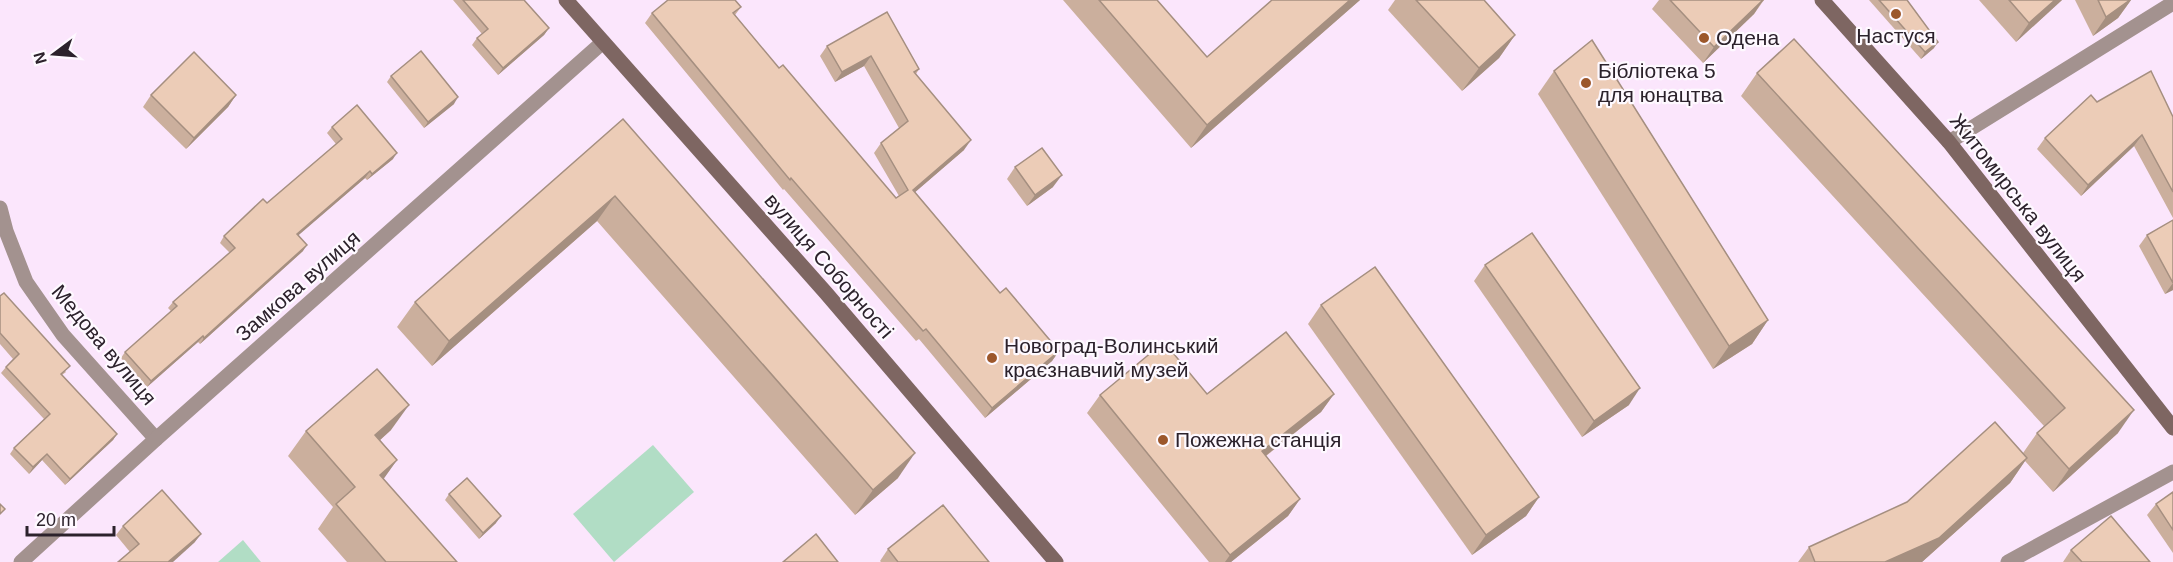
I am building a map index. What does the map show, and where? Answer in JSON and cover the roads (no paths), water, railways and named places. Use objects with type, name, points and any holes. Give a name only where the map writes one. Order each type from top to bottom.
[{"type":"street","name":"вулиця Соборності","points":[[566,0],[826,292],[1056,562]]},
{"type":"street","name":"Житомирська вулиця","points":[[1822,0],[1949,142],[2173,428]]},
{"type":"street","points":[[1949,142],[2173,3]]},
{"type":"street","name":"Замкова вулиця","points":[[21,562],[603,42]]},
{"type":"street","name":"Медова вулиця","points":[[0,208],[6,231],[26,282],[63,335],[156,439]]},
{"type":"street","points":[[2008,562],[2173,472]]},
{"type":"place","name":"Настуся","points":[[1896,14]]},
{"type":"place","name":"Одена","points":[[1704,38]]},
{"type":"place","name":"Бібліотека 5 для юнацтва","points":[[1586,83]]},
{"type":"place","name":"Новоград-Волинський краєзнавчий музей","points":[[992,358]]},
{"type":"place","name":"Пожежна станція","points":[[1163,440]]}]
